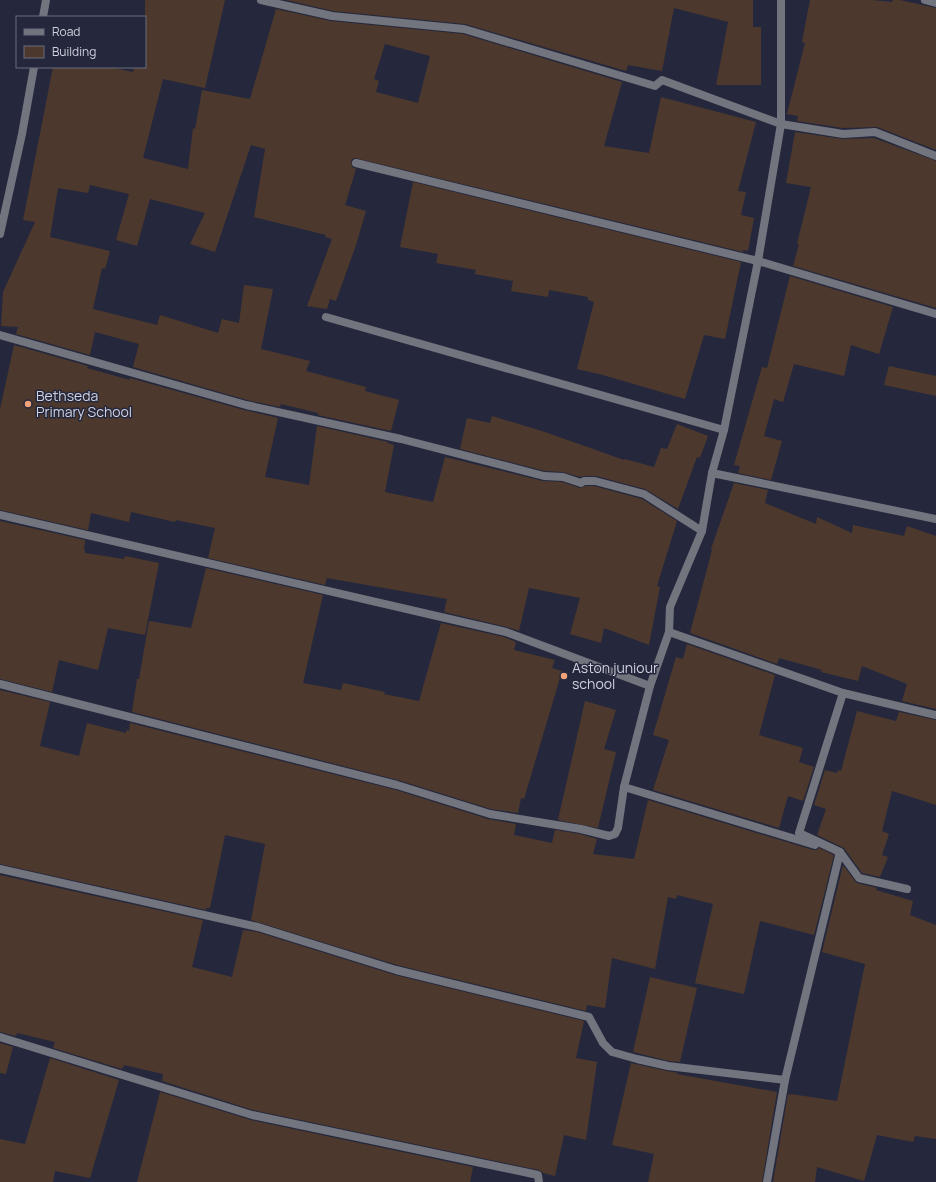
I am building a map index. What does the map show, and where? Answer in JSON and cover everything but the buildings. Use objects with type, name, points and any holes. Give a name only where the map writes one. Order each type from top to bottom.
[{"type":"street","points":[[42,16],[46,0]]},
{"type":"street","points":[[261,0],[332,16],[464,29],[655,86],[662,80],[780,124],[843,134],[875,132],[936,156]]},
{"type":"street","points":[[0,684],[398,785],[490,814],[581,829],[610,836],[615,834],[618,828],[624,787],[650,686],[669,632],[670,607],[702,531],[712,473],[724,430],[758,262],[780,124],[781,0]]},
{"type":"street","points":[[925,0],[936,3]]},
{"type":"street","points":[[0,234],[22,134],[34,68]]},
{"type":"street","points":[[356,162],[758,262],[936,314]]},
{"type":"street","points":[[326,317],[724,430]]},
{"type":"street","points":[[0,335],[246,405],[401,439],[544,476],[563,477],[581,483],[584,481],[594,481],[644,494],[702,531]]},
{"type":"street","points":[[712,473],[936,519]]},
{"type":"street","points":[[0,514],[506,632],[650,686]]},
{"type":"street","points":[[669,632],[843,693],[936,715]]},
{"type":"street","points":[[843,693],[800,833],[840,852],[858,878],[907,889]]},
{"type":"street","points":[[624,787],[840,852]]},
{"type":"street","points":[[767,1182],[785,1080],[840,852]]},
{"type":"street","points":[[0,869],[258,927],[396,970],[589,1017],[603,1044],[612,1052],[625,1056],[668,1066],[785,1080]]},
{"type":"street","points":[[0,1037],[252,1115],[538,1175],[540,1182]]},
{"type":"place","name":"Bethseda Primary School","points":[[28,404]]},
{"type":"place","name":"Aston juniour school","points":[[564,676]]}]
